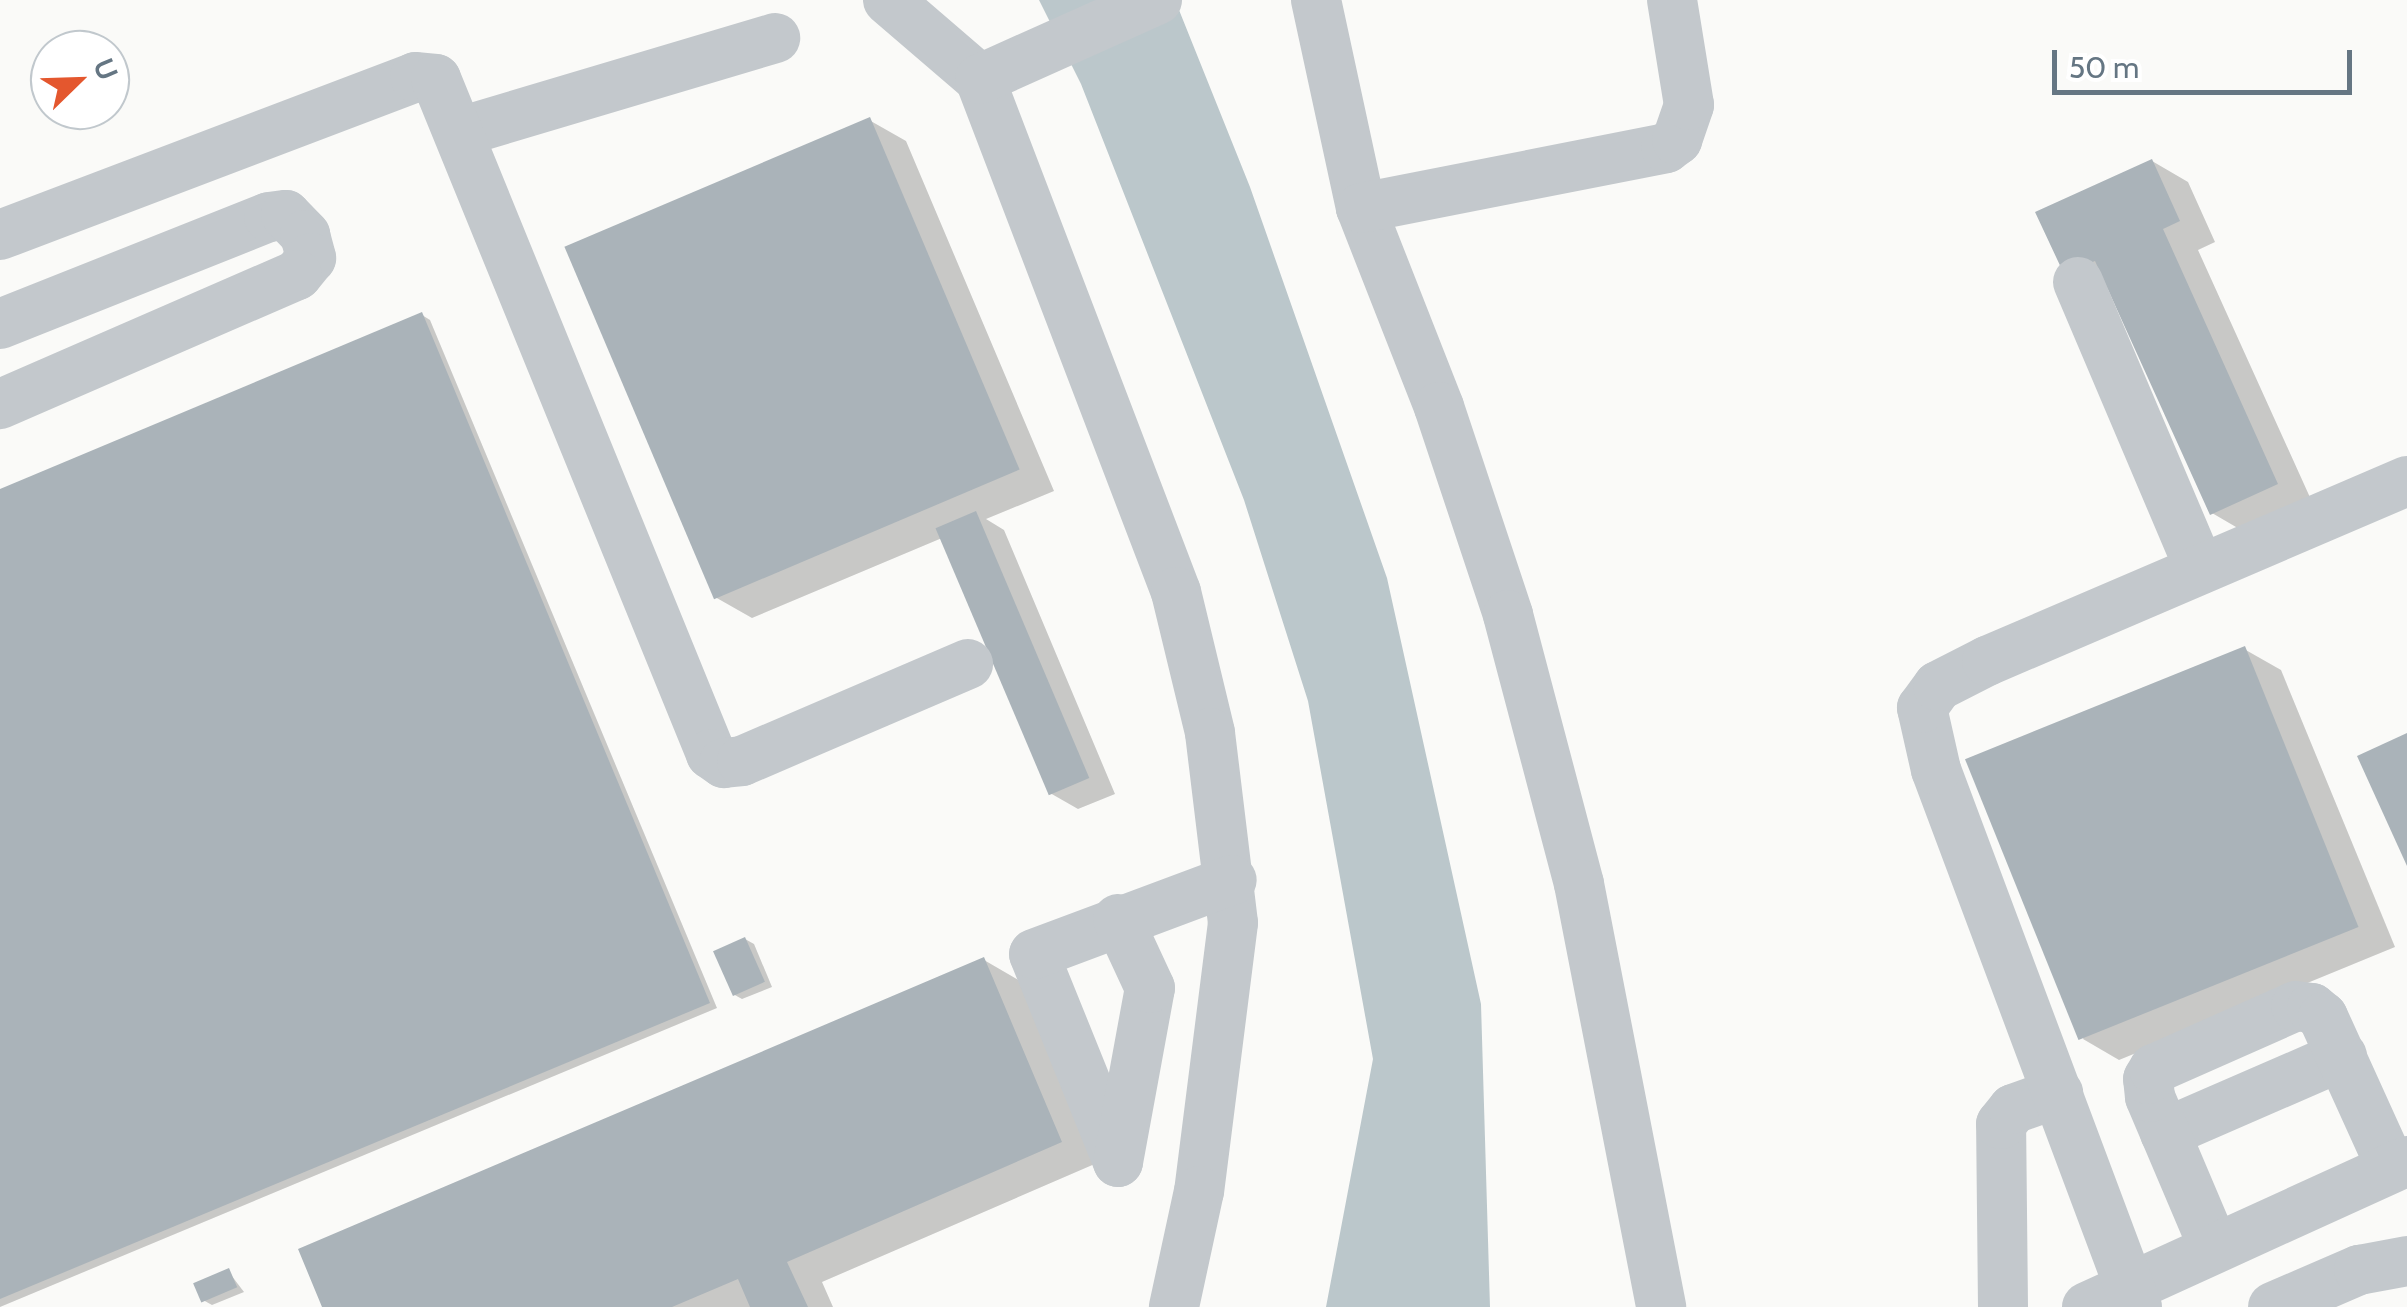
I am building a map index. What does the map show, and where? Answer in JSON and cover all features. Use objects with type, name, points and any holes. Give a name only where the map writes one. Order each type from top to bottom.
[{"type":"street","points":[[888,0],[980,79],[1176,592],[1210,733],[1232,880],[1233,923],[1202,1172],[1174,1307]]},
{"type":"street","points":[[980,79],[1157,0]]},
{"type":"street","points":[[1316,0],[1360,208],[1439,407],[1508,615],[1578,884],[1661,1307]]},
{"type":"street","points":[[1360,208],[1666,148],[1678,140],[1688,104],[1672,0]]},
{"type":"street","points":[[460,132],[776,38]]},
{"type":"street","points":[[0,234],[414,77],[441,85],[711,754],[724,763],[742,761],[968,664]]},
{"type":"street","points":[[0,404],[297,275],[312,258],[305,235],[286,216],[270,216],[3,314]]},
{"type":"street","points":[[2078,282],[2200,569]]},
{"type":"street","points":[[2214,1248],[2166,1133],[2342,1056],[2399,1164],[2214,1248],[2118,1301],[2058,1093],[1936,770],[1922,708],[1938,686],[1987,661],[2407,481]]},
{"type":"street","points":[[1118,919],[1232,880]]},
{"type":"street","points":[[2003,1307],[2000,1124],[2013,1109],[2058,1093]]},
{"type":"street","points":[[2272,1307],[2359,1270],[2407,1261]]},
{"type":"shaded area","points":[[1039,0],[1175,0],[1250,187],[1387,578],[1481,1004],[1490,1307],[1326,1307],[1373,1059],[1308,701],[1244,500],[1081,84]]},
{"type":"building","points":[[870,117],[1020,470],[714,599],[564,247]]},
{"type":"building","points":[[2152,159],[2180,221],[2163,229],[2278,484],[2210,515],[2095,261],[2064,274],[2035,212]]},
{"type":"building","points":[[422,312],[710,1003],[0,1299],[0,489]]},
{"type":"building","points":[[976,511],[1089,778],[1049,795],[935,528]]},
{"type":"building","points":[[2245,646],[2359,927],[2078,1040],[1965,759]]},
{"type":"building","points":[[2407,733],[2407,866],[2357,756]]},
{"type":"building","points":[[745,937],[765,982],[733,996],[713,951]]},
{"type":"building","points":[[984,957],[1062,1142],[787,1262],[808,1307],[750,1307],[738,1279],[672,1307],[322,1307],[298,1249]]},
{"type":"building","points":[[229,1268],[237,1287],[201,1303],[193,1283]]}]
